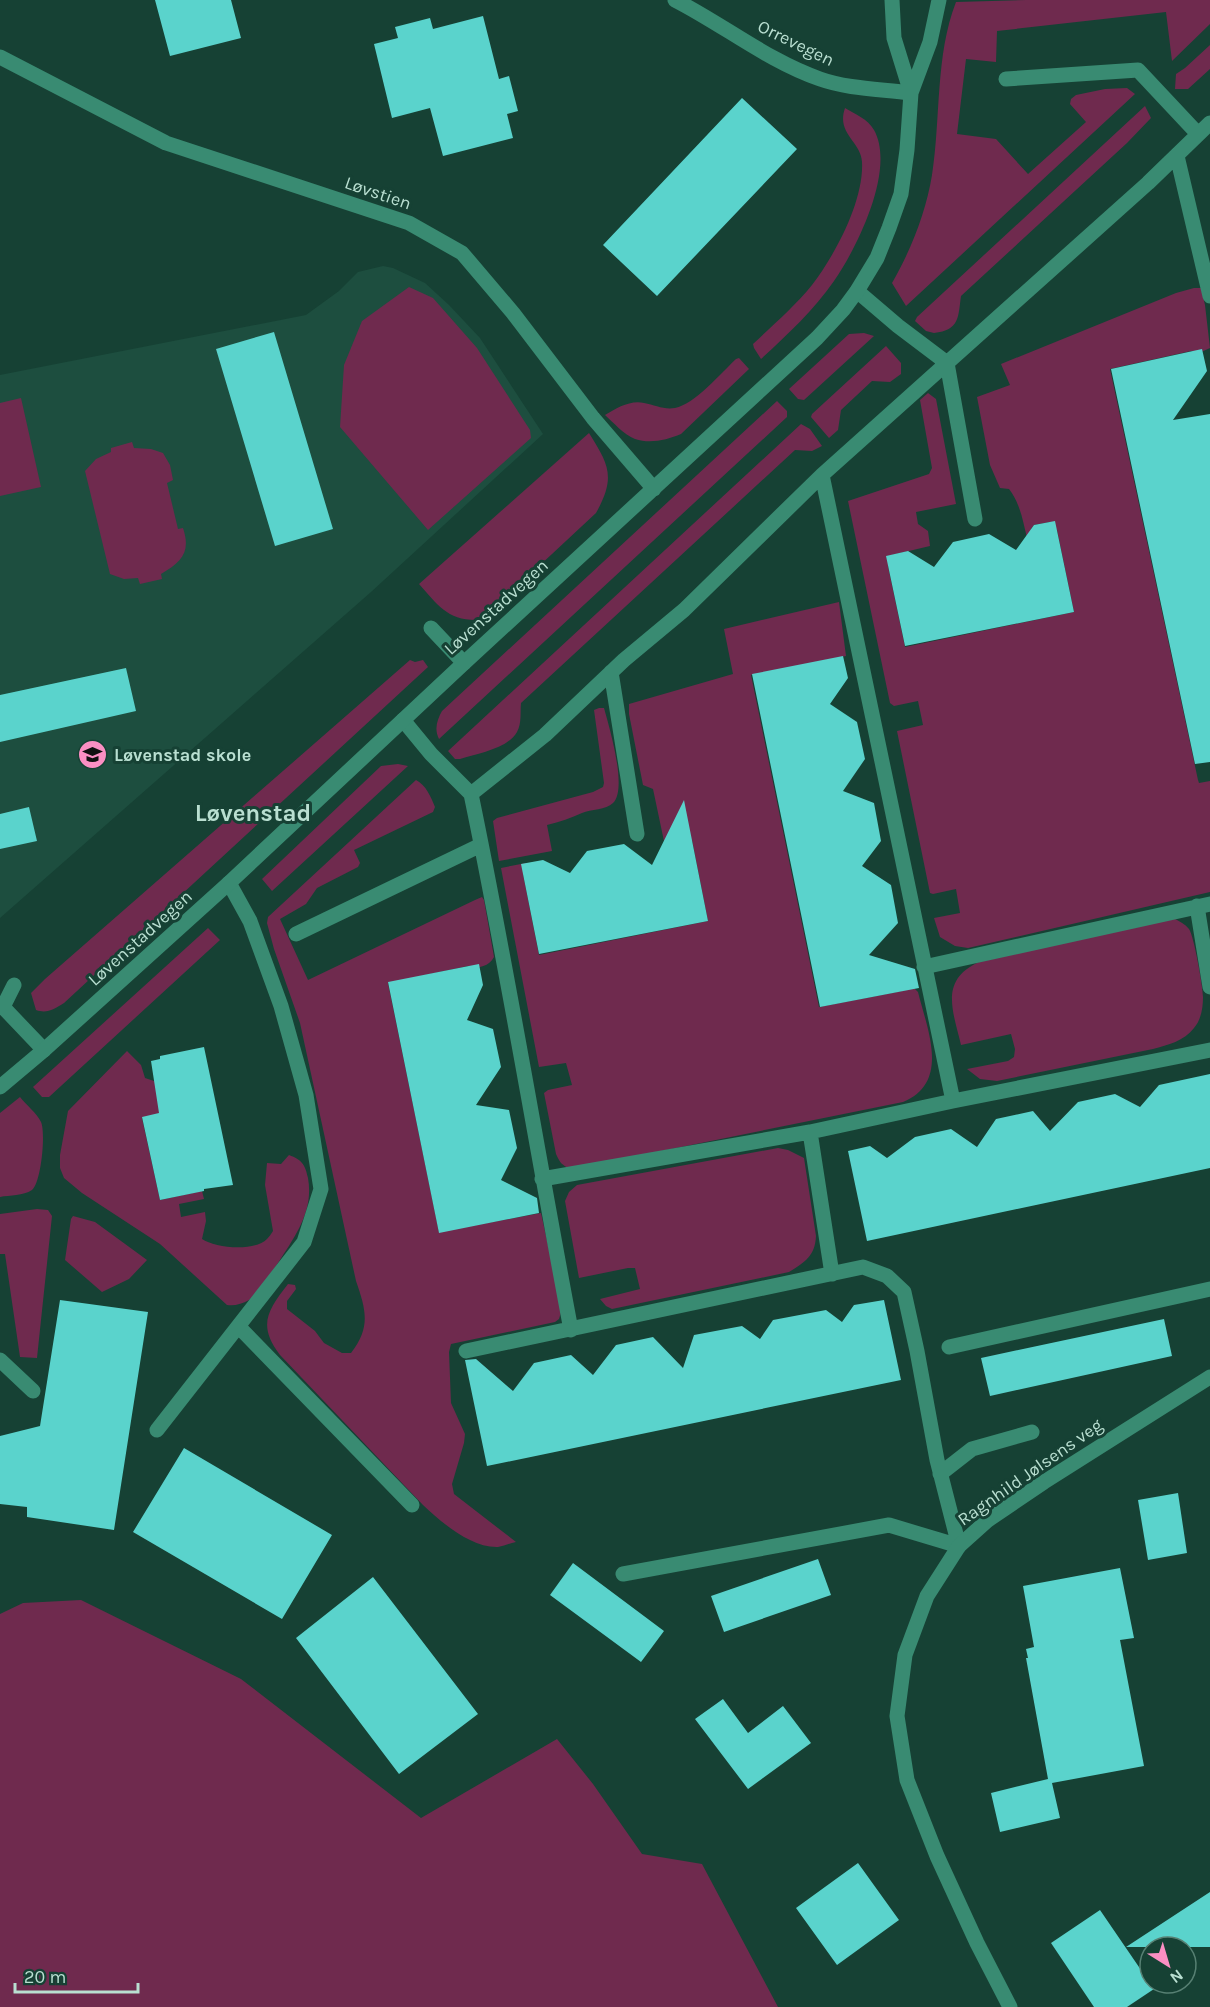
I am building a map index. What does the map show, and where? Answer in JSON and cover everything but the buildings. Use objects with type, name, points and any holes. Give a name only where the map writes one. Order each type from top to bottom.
[{"type":"street","name":"Orrevegen","points":[[675,0],[780,61],[821,80],[911,93]]},
{"type":"street","name":"Løvenstadvegen","points":[[892,0],[894,39],[911,93]]},
{"type":"street","name":"Løvenstadvegen","points":[[0,1087],[45,1050],[229,883],[817,338],[857,291],[877,258],[900,194],[907,150],[911,93],[930,42],[939,0]]},
{"type":"street","name":"Løvstien","points":[[0,57],[166,143],[409,223],[462,253],[513,313],[593,418],[654,489]]},
{"type":"street","points":[[1006,79],[1138,70],[1198,134]]},
{"type":"street","points":[[471,794],[545,735],[611,672],[684,610],[822,475],[1177,156],[1210,123]]},
{"type":"street","points":[[1177,156],[1210,296]]},
{"type":"street","points":[[857,291],[947,363],[975,519]]},
{"type":"street","points":[[822,475],[953,1101]]},
{"type":"street","points":[[431,628],[464,663]]},
{"type":"street","points":[[611,672],[637,834]]},
{"type":"street","points":[[403,720],[431,754],[471,794],[498,926],[571,1330]]},
{"type":"street","points":[[296,934],[482,845]]},
{"type":"street","points":[[157,1430],[304,1242],[321,1190],[306,1095],[281,1006],[250,921],[229,883]]},
{"type":"street","points":[[924,967],[1204,905],[1210,987]]},
{"type":"street","points":[[14,985],[3,1008],[6,1020],[45,1050]]},
{"type":"street","points":[[542,1179],[810,1132],[1210,1050]]},
{"type":"street","points":[[810,1132],[832,1274]]},
{"type":"street","points":[[466,1351],[863,1267],[887,1276],[904,1292],[940,1474],[959,1546]]},
{"type":"street","points":[[949,1347],[1210,1289]]},
{"type":"street","points":[[239,1328],[412,1505]]},
{"type":"street","points":[[0,1360],[33,1391]]},
{"type":"street","name":"Ragnhild Jølsens veg","points":[[1010,2007],[977,1943],[937,1856],[907,1780],[897,1716],[905,1655],[927,1596],[959,1546],[988,1520],[1025,1495],[1210,1377]]},
{"type":"street","points":[[940,1474],[972,1449],[1032,1432]]},
{"type":"street","points":[[622,1574],[889,1525],[959,1546]]},
{"type":"shaded area","points":[[1210,0],[1210,24],[1172,61],[1166,12],[997,31],[996,62],[966,59],[957,134],[996,139],[1028,174],[1086,122],[1070,104],[1071,99],[1076,95],[1105,89],[1127,88],[1135,94],[906,306],[892,283],[917,230],[926,203],[935,153],[945,44],[956,2]]},
{"type":"shaded area","points":[[1210,45],[1210,69],[1188,89],[1175,89],[1176,74]]},
{"type":"shaded area","points":[[1145,106],[1151,118],[1127,143],[961,296],[958,316],[953,326],[934,333],[926,331],[915,321],[917,317]]},
{"type":"shaded area","points":[[845,108],[871,126],[880,146],[877,186],[871,208],[853,249],[826,292],[761,359],[753,344],[812,285],[830,259],[853,210],[862,162],[858,148],[846,131],[843,117]]},
{"type":"shaded area","name":"Løvenstad skole","points":[[383,266],[393,268],[425,283],[449,305],[480,338],[543,434],[371,592],[0,918],[0,375],[306,315],[339,291],[358,272]]},
{"type":"shaded area","points":[[409,287],[433,298],[477,348],[530,430],[531,438],[428,530],[340,427],[344,365],[362,321]]},
{"type":"shaded area","points":[[1201,288],[1210,348],[1199,353],[1191,351],[1110,369],[1198,780],[1199,783],[1210,781],[1210,892],[968,948],[955,946],[940,937],[934,918],[960,913],[956,889],[930,893],[897,731],[923,725],[918,701],[894,706],[890,703],[848,501],[929,474],[932,468],[920,400],[928,393],[936,399],[956,504],[916,512],[918,524],[928,531],[930,546],[892,555],[888,566],[905,647],[1074,612],[1057,530],[1050,522],[1034,525],[1031,529],[1032,537],[1027,538],[1016,500],[1009,489],[1000,488],[990,465],[977,397],[1010,385],[1001,364],[1176,293]]},
{"type":"shaded area","points":[[864,333],[874,336],[804,400],[798,399],[789,389],[849,334]]},
{"type":"shaded area","points":[[886,346],[901,363],[901,374],[890,382],[872,381],[841,410],[838,430],[829,438],[811,417],[812,414]]},
{"type":"shaded area","points":[[739,358],[749,369],[681,434],[658,441],[635,439],[627,435],[605,415],[624,405],[634,403],[667,408],[683,405],[691,401]]},
{"type":"shaded area","points":[[21,398],[41,487],[0,496],[0,403]]},
{"type":"shaded area","points":[[777,401],[787,411],[787,417],[439,739],[437,725],[442,711]]},
{"type":"shaded area","points":[[801,424],[810,429],[822,446],[812,451],[795,450],[521,703],[520,725],[512,738],[492,750],[455,759],[448,751]]},
{"type":"shaded area","points":[[589,433],[608,472],[606,490],[596,513],[493,609],[476,620],[457,617],[443,610],[419,584]]},
{"type":"shaded area","points":[[132,442],[134,448],[151,449],[163,453],[170,465],[173,480],[167,483],[178,529],[183,528],[186,544],[183,556],[161,574],[162,579],[140,584],[138,578],[124,579],[110,574],[85,471],[96,459],[111,452],[111,448]]},
{"type":"shaded area","points":[[839,602],[846,656],[751,675],[819,1007],[913,987],[918,992],[930,1038],[931,1068],[927,1082],[918,1093],[903,1102],[570,1169],[559,1160],[556,1154],[544,1093],[572,1085],[566,1063],[539,1067],[501,868],[526,863],[523,874],[539,955],[708,921],[692,840],[665,846],[653,789],[643,785],[629,704],[733,674],[724,629]]},
{"type":"shaded area","points":[[410,660],[415,662],[423,660],[428,667],[64,1003],[47,1011],[36,1010],[31,993],[45,979]]},
{"type":"shaded area","points":[[604,708],[616,757],[619,785],[613,803],[547,825],[552,851],[499,861],[493,821],[497,818],[593,792],[603,787],[594,710]]},
{"type":"shaded area","points":[[398,764],[408,766],[272,891],[262,879],[381,766]]},
{"type":"shaded area","points":[[416,780],[430,795],[435,807],[433,812],[354,850],[360,863],[358,867],[317,888],[306,904],[280,919],[308,980],[475,900],[482,897],[484,900],[494,957],[489,963],[476,968],[469,969],[468,966],[388,983],[439,1232],[541,1213],[562,1309],[559,1319],[555,1322],[451,1344],[449,1352],[451,1403],[465,1434],[452,1484],[454,1494],[516,1542],[498,1547],[467,1539],[423,1505],[280,1355],[273,1344],[267,1326],[275,1302],[288,1284],[295,1285],[296,1289],[287,1301],[287,1309],[315,1331],[324,1343],[342,1353],[351,1353],[357,1344],[362,1335],[365,1318],[300,1023],[274,949],[267,923],[268,917]]},
{"type":"shaded area","points":[[1173,918],[1189,929],[1203,991],[1200,1018],[1194,1028],[1181,1039],[1153,1049],[997,1081],[980,1079],[967,1069],[1008,1061],[1014,1057],[1015,1049],[1011,1034],[961,1045],[952,997],[958,978],[966,969],[979,962]]},
{"type":"shaded area","points":[[208,928],[220,940],[49,1097],[42,1097],[33,1087]]},
{"type":"shaded area","points":[[127,1051],[141,1065],[145,1078],[154,1081],[165,1080],[171,1111],[142,1118],[160,1200],[202,1191],[204,1199],[179,1204],[181,1217],[205,1212],[206,1221],[202,1239],[216,1245],[244,1247],[253,1246],[267,1239],[273,1231],[265,1185],[267,1163],[281,1164],[289,1155],[304,1166],[309,1190],[302,1223],[265,1283],[254,1296],[246,1301],[236,1305],[227,1305],[160,1244],[82,1193],[64,1178],[60,1168],[60,1155],[68,1111]]},
{"type":"shaded area","points":[[20,1097],[41,1122],[42,1158],[38,1178],[35,1186],[28,1192],[0,1197],[0,1113]]},
{"type":"shaded area","points":[[778,1148],[804,1158],[816,1236],[811,1254],[789,1272],[612,1309],[600,1299],[640,1289],[635,1268],[579,1278],[565,1201],[569,1192],[577,1185]]},
{"type":"shaded area","points":[[37,1209],[48,1210],[52,1216],[37,1358],[20,1357],[5,1254],[0,1254],[0,1214]]},
{"type":"shaded area","points":[[73,1216],[95,1222],[147,1260],[129,1279],[102,1292],[65,1260]]},
{"type":"shaded area","points":[[81,1600],[241,1679],[421,1818],[557,1739],[593,1784],[642,1854],[702,1864],[778,2007],[0,2007],[0,1614],[23,1603]]},
{"type":"place","name":"Løvenstad skole","points":[[93,755]]},
{"type":"district","name":"Løvenstad","points":[[253,813]]}]
